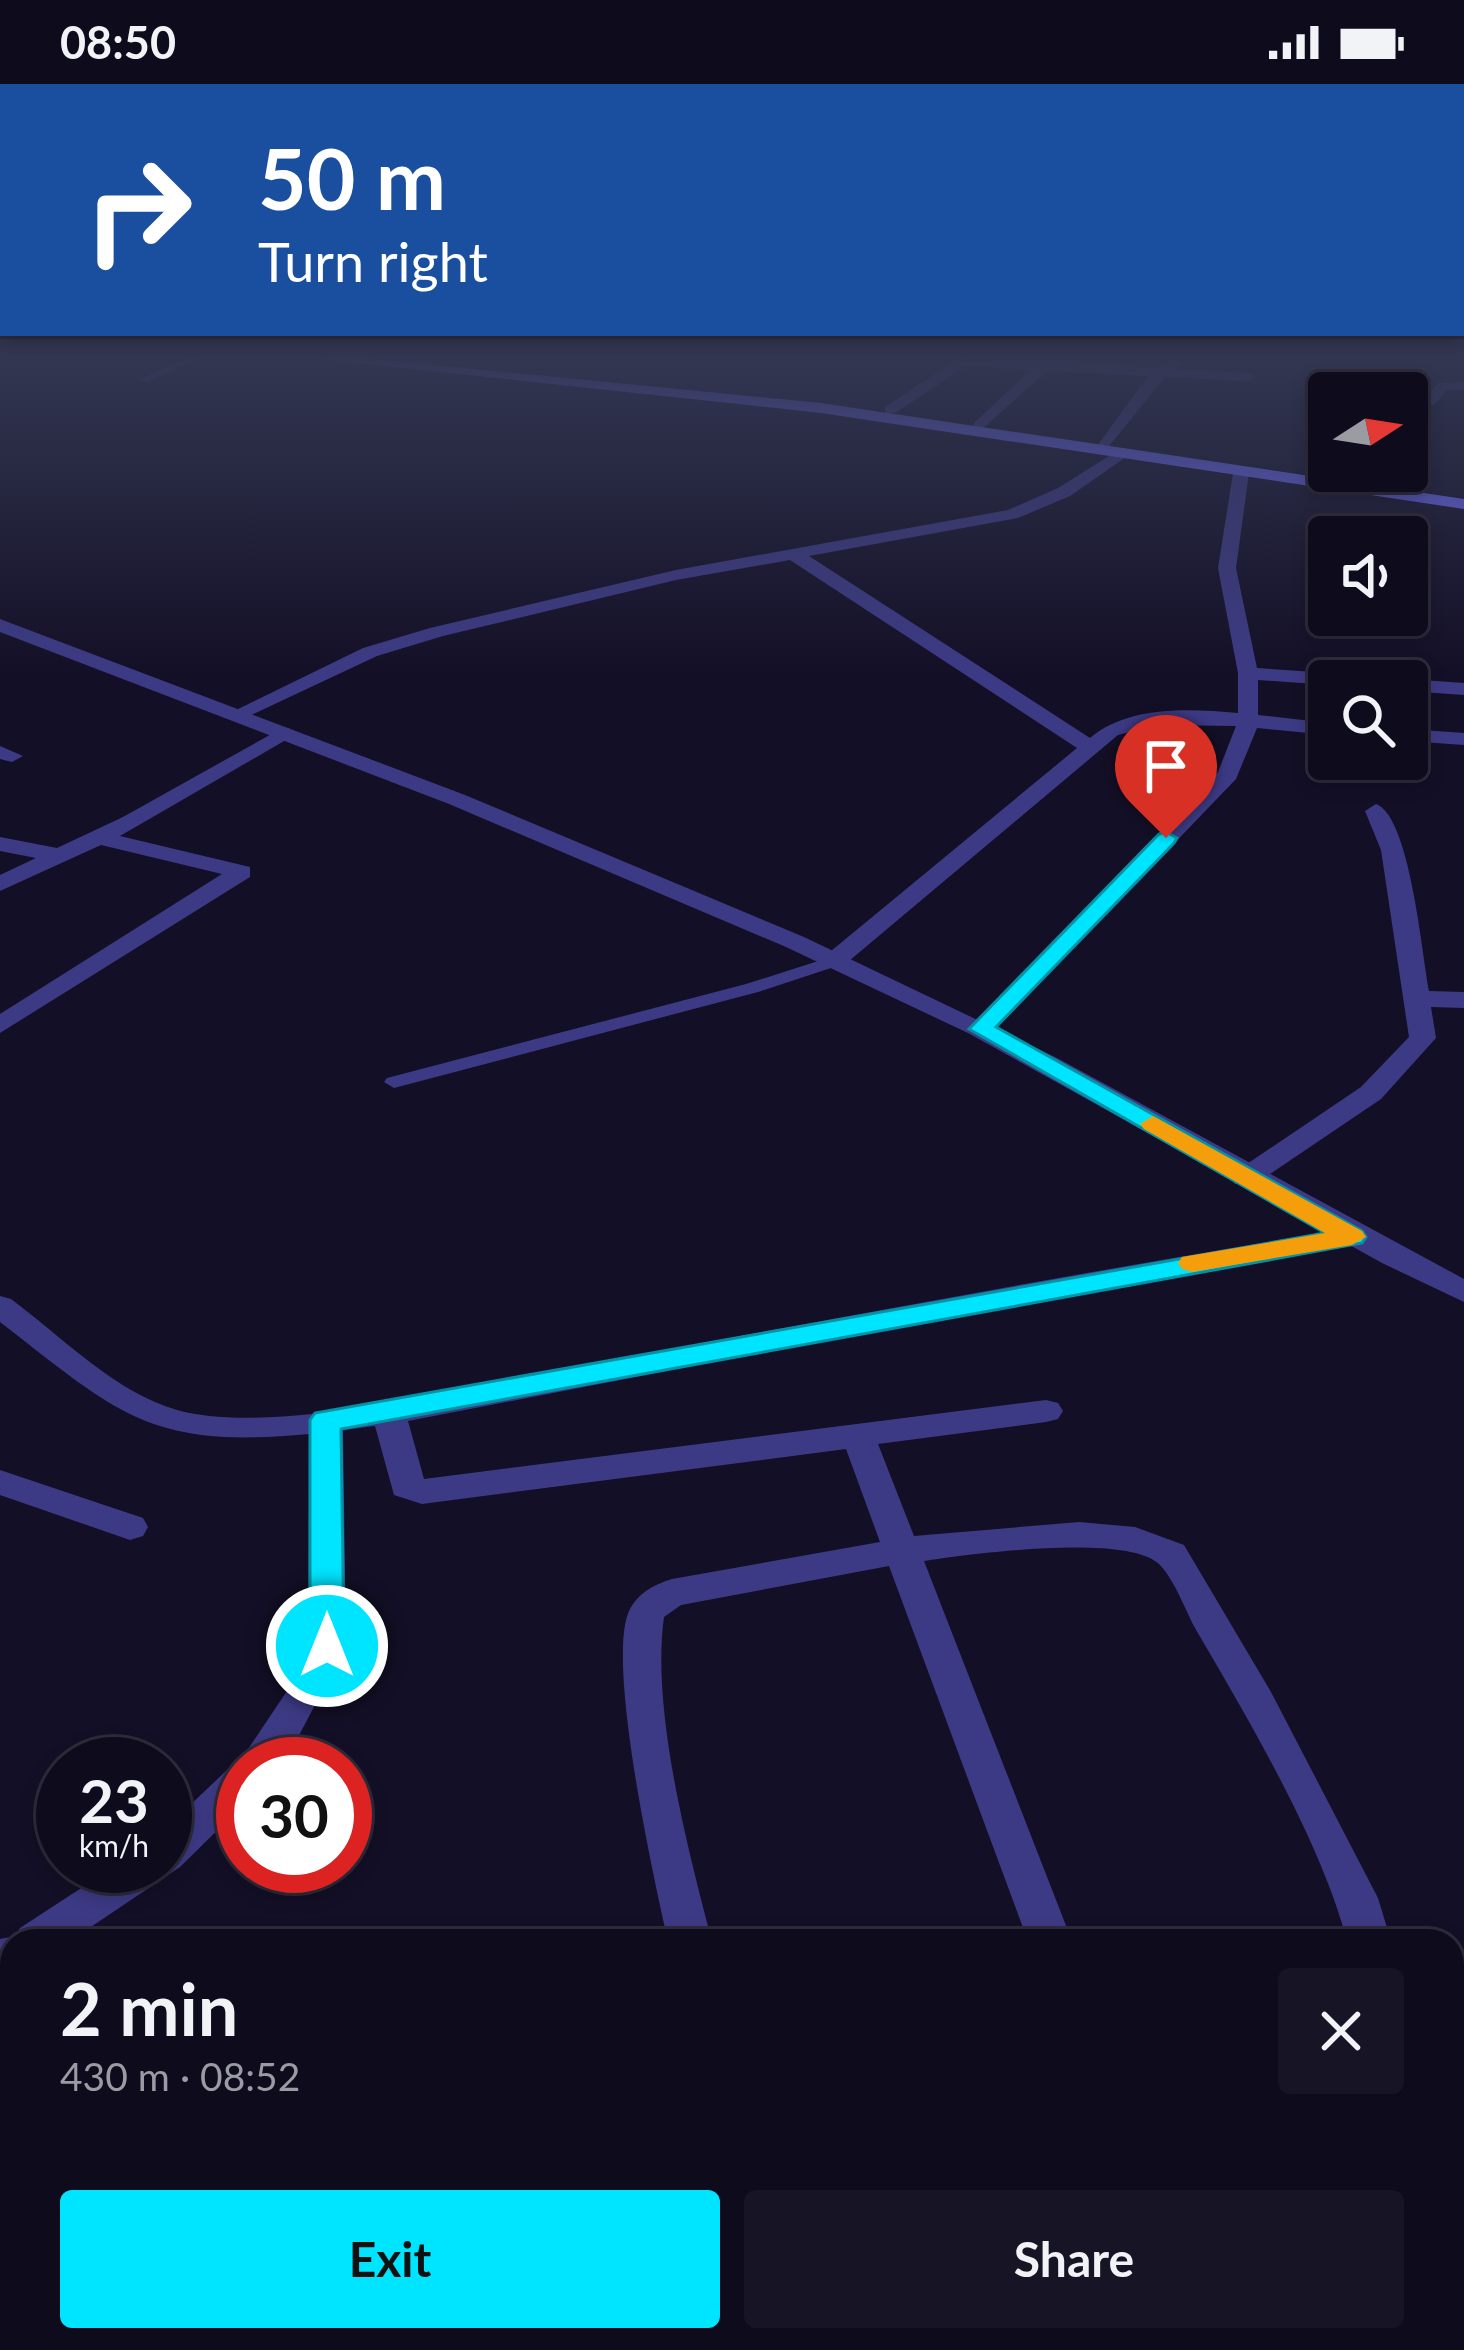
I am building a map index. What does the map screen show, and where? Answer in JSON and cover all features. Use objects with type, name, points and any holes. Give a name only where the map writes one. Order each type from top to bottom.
[{"type":"main road","points":[[1189,464],[1464,504]]},
{"type":"main road","points":[[1220,464],[1464,495]]},
{"type":"street","points":[[238,714],[398,642],[676,574],[1012,514],[1064,492],[1096,464]]},
{"type":"street","points":[[981,1029],[1228,774],[1248,723],[1248,673],[1227,568],[1241,473]]},
{"type":"street","points":[[794,554],[1091,748]]},
{"type":"street","points":[[5,631],[238,714],[536,832],[834,961],[1088,1085],[1244,1178],[1464,1292]]},
{"type":"street","points":[[1248,673],[1308,677]]},
{"type":"street","points":[[1428,686],[1464,689]]},
{"type":"street","points":[[834,961],[1111,731],[1142,719],[1308,727]]},
{"type":"street","points":[[0,884],[101,838],[284,733]]},
{"type":"street","points":[[1428,737],[1464,740]]},
{"type":"street","points":[[1244,1178],[1371,1093],[1423,1038],[1393,850],[1376,811]]},
{"type":"street","points":[[0,1025],[242,872],[101,838]]},
{"type":"street","points":[[0,844],[61,856]]},
{"type":"street","points":[[1417,999],[1464,1000]]},
{"type":"street","points":[[0,1306],[153,1415],[193,1425],[326,1420],[1066,1284],[1352,1237]]},
{"type":"street","points":[[389,1412],[406,1486],[422,1492],[1046,1411]]},
{"type":"street","points":[[279,1737],[327,1646],[326,1420]]},
{"type":"street","points":[[857,1433],[1045,1929]]},
{"type":"street","points":[[0,1482],[130,1527]]},
{"type":"street","points":[[688,1929],[660,1793],[640,1643],[645,1618],[655,1602],[672,1593],[900,1549],[1097,1536],[1157,1541],[1171,1554],[1252,1692],[1357,1898],[1366,1929]]},
{"type":"street","points":[[192,1829],[216,1805]]},
{"type":"street","points":[[53,1929],[108,1893]]},
{"type":"lane","points":[[394,1082],[752,988],[834,961]]},
{"type":"slow traffic","points":[[1153,1124],[1352,1237],[1192,1263]]},
{"type":"route","points":[[327,1646],[326,1420],[405,1410],[1066,1284],[1352,1237],[981,1029],[1166,838]]}]
